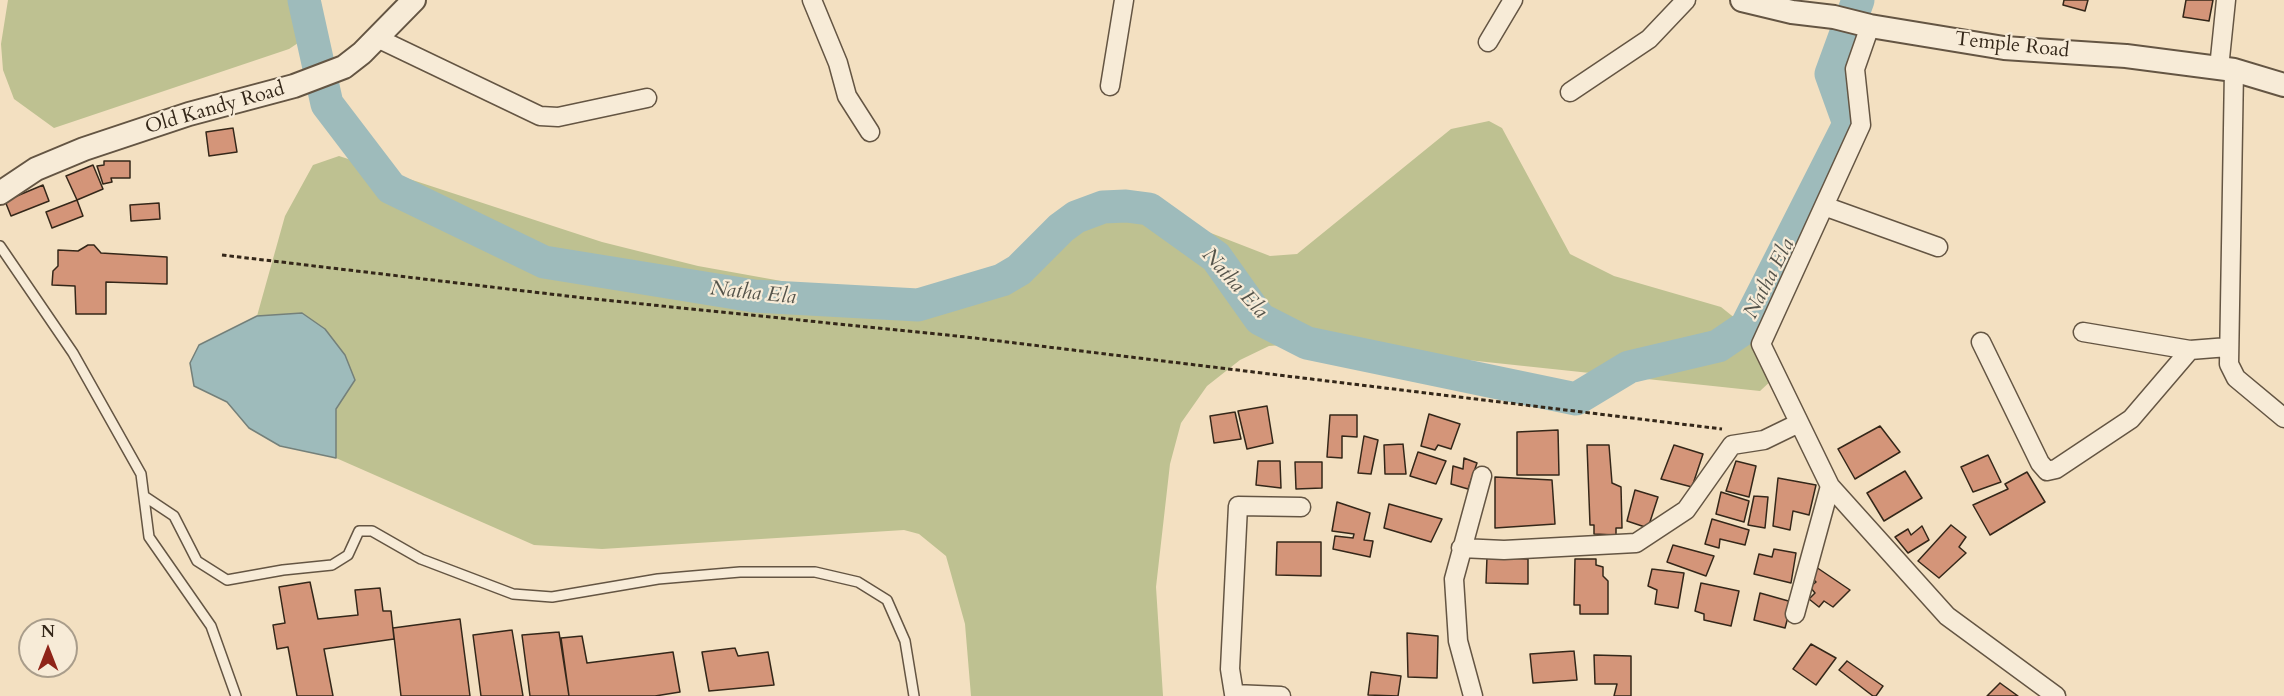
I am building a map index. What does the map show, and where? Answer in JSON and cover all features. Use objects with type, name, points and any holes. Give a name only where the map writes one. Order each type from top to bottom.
[{"type":"street","name":"Old Kandy Road","points":[[0,193],[36,169],[84,149],[189,114],[294,86],[344,67],[377,38],[414,0]]},
{"type":"street","points":[[812,0],[838,63],[847,96],[870,132]]},
{"type":"street","points":[[1110,86],[1124,0]]},
{"type":"street","points":[[1488,42],[1513,0]]},
{"type":"street","points":[[1570,92],[1649,39],[1686,0]]},
{"type":"street","name":"Temple Road","points":[[1742,0],[1792,12],[1834,17],[1870,26],[2004,48],[2126,56],[2226,69],[2284,85]]},
{"type":"street","points":[[2226,0],[2229,364],[2236,378],[2284,418]]},
{"type":"street","points":[[1870,26],[1855,69],[1861,125],[1761,344],[1830,486],[1947,616],[2056,696]]},
{"type":"street","points":[[377,38],[540,116],[558,117],[646,98]]},
{"type":"street","points":[[1824,206],[1938,247]]},
{"type":"street","points":[[2083,332],[2190,350],[2228,347]]},
{"type":"street","points":[[1981,342],[2040,463],[2047,471],[2056,469],[2131,419],[2190,350]]},
{"type":"street","points":[[1461,548],[1504,550],[1636,543],[1686,510],[1732,445],[1764,440],[1799,423]]},
{"type":"street","points":[[1473,696],[1458,641],[1454,579],[1482,476]]},
{"type":"street","points":[[1795,614],[1830,486]]},
{"type":"street","points":[[1281,696],[1234,694],[1230,669],[1238,506],[1301,507]]},
{"type":"lane","points":[[0,246],[73,353],[141,474],[149,537],[211,626],[236,696]]},
{"type":"lane","points":[[144,496],[174,516],[197,561],[227,580],[332,564],[348,555],[359,531],[372,531],[421,560],[513,594],[552,597],[658,579],[740,572],[815,572],[858,582],[887,600],[905,641],[914,696]]},
{"type":"path","points":[[222,255],[584,298],[978,338],[1724,429]]},
{"type":"green space","points":[[8,0],[313,0],[310,35],[289,49],[54,128],[14,99],[3,70],[1,44]]},
{"type":"green space","points":[[1489,121],[1502,128],[1570,254],[1614,276],[1721,307],[1746,327],[1773,367],[1774,378],[1760,391],[1307,343],[1269,346],[1240,360],[1207,386],[1181,423],[1170,464],[1156,587],[1163,696],[971,696],[965,624],[946,556],[919,534],[904,530],[602,549],[534,545],[336,458],[335,409],[355,380],[302,314],[257,316],[285,216],[313,165],[339,156],[602,242],[698,266],[809,286],[890,293],[939,293],[1002,280],[1019,270],[1061,228],[1076,217],[1103,207],[1126,206],[1149,209],[1270,256],[1297,254],[1451,129]]},
{"type":"water","points":[[302,313],[325,329],[345,355],[355,380],[336,409],[336,458],[280,446],[249,428],[227,402],[194,386],[190,363],[199,345],[257,316]]},
{"type":"building","points":[[2064,0],[2088,0],[2085,11],[2063,5]]},
{"type":"building","points":[[2186,0],[2213,0],[2209,21],[2183,17]]},
{"type":"building","points":[[233,128],[237,152],[209,156],[206,132]]},
{"type":"building","points":[[104,161],[130,161],[130,178],[111,178],[112,182],[103,184],[97,166],[104,165]]},
{"type":"building","points":[[93,165],[103,189],[77,200],[66,176]]},
{"type":"building","points":[[43,185],[49,201],[11,216],[5,201]]},
{"type":"building","points":[[77,200],[83,216],[52,228],[46,212]]},
{"type":"building","points":[[159,203],[160,219],[131,221],[130,205]]},
{"type":"building","points":[[88,245],[94,245],[101,253],[167,257],[167,284],[106,282],[106,314],[76,314],[75,286],[52,285],[53,271],[58,266],[58,250],[78,251]]},
{"type":"building","points":[[1267,406],[1273,443],[1247,449],[1238,411]]},
{"type":"building","points":[[1235,412],[1241,439],[1214,443],[1210,416]]},
{"type":"building","points":[[1429,414],[1460,424],[1451,449],[1438,445],[1435,450],[1421,446]]},
{"type":"building","points":[[1330,415],[1357,415],[1357,437],[1342,436],[1342,458],[1327,457]]},
{"type":"building","points":[[1880,426],[1900,452],[1855,479],[1838,449]]},
{"type":"building","points":[[1558,430],[1559,475],[1517,475],[1517,432]]},
{"type":"building","points":[[1364,436],[1378,440],[1371,474],[1358,473]]},
{"type":"building","points":[[1403,444],[1406,474],[1385,474],[1384,445]]},
{"type":"building","points":[[1587,445],[1609,445],[1612,483],[1621,487],[1622,528],[1616,528],[1616,535],[1594,534],[1594,525],[1590,525]]},
{"type":"building","points":[[1674,445],[1703,454],[1692,487],[1661,479]]},
{"type":"building","points":[[1418,452],[1446,461],[1436,484],[1410,476]]},
{"type":"building","points":[[1988,455],[2001,482],[1973,492],[1961,467]]},
{"type":"building","points":[[1464,458],[1477,463],[1468,489],[1451,484],[1453,466],[1463,469]]},
{"type":"building","points":[[1258,461],[1280,461],[1281,488],[1256,485]]},
{"type":"building","points":[[1736,461],[1756,466],[1749,497],[1726,491]]},
{"type":"building","points":[[1295,462],[1322,462],[1322,488],[1296,489]]},
{"type":"building","points":[[1905,471],[1922,498],[1884,521],[1867,493]]},
{"type":"building","points":[[2027,472],[2045,502],[1990,535],[1973,505],[2008,489],[2005,484]]},
{"type":"building","points":[[1495,477],[1552,480],[1555,524],[1495,528]]},
{"type":"building","points":[[1778,478],[1816,485],[1809,515],[1793,511],[1790,530],[1773,526]]},
{"type":"building","points":[[1635,490],[1658,497],[1648,528],[1627,521]]},
{"type":"building","points":[[1721,492],[1749,501],[1744,522],[1716,514]]},
{"type":"building","points":[[1754,496],[1768,497],[1765,528],[1748,525]]},
{"type":"building","points":[[1337,502],[1370,513],[1364,540],[1373,541],[1370,557],[1333,549],[1335,536],[1353,538],[1354,534],[1332,531]]},
{"type":"building","points":[[1389,504],[1442,519],[1431,542],[1384,528]]},
{"type":"building","points":[[1712,519],[1749,530],[1745,545],[1720,539],[1719,548],[1705,544]]},
{"type":"building","points":[[1951,525],[1966,537],[1959,547],[1966,553],[1939,578],[1918,561]]},
{"type":"building","points":[[1922,526],[1929,540],[1908,553],[1895,537],[1908,529],[1911,535]]},
{"type":"building","points":[[1277,542],[1321,542],[1321,576],[1276,575]]},
{"type":"building","points":[[1673,545],[1714,556],[1706,576],[1667,562]]},
{"type":"building","points":[[1774,549],[1796,553],[1791,583],[1754,574],[1759,554],[1772,557]]},
{"type":"building","points":[[1487,557],[1528,559],[1528,584],[1486,583]]},
{"type":"building","points":[[1575,559],[1596,559],[1596,565],[1603,567],[1603,576],[1608,581],[1608,614],[1580,614],[1580,605],[1574,605]]},
{"type":"building","points":[[1816,567],[1850,590],[1833,607],[1824,601],[1819,607],[1809,599],[1815,593],[1810,587],[1816,582],[1813,579]]},
{"type":"building","points":[[1652,569],[1684,573],[1678,608],[1655,604],[1657,590],[1648,586]]},
{"type":"building","points":[[310,582],[318,619],[358,615],[355,590],[380,588],[383,611],[391,611],[394,639],[324,649],[333,696],[297,696],[288,647],[277,649],[273,625],[285,623],[279,587]]},
{"type":"building","points":[[1701,583],[1739,591],[1731,626],[1704,620],[1704,614],[1695,611]]},
{"type":"building","points":[[1760,593],[1792,602],[1785,628],[1754,620]]},
{"type":"building","points":[[460,619],[470,696],[401,696],[393,628]]},
{"type":"building","points":[[512,630],[523,696],[481,696],[473,635]]},
{"type":"building","points":[[559,632],[569,696],[530,696],[522,635]]},
{"type":"building","points":[[1407,633],[1438,636],[1437,678],[1408,677]]},
{"type":"building","points":[[582,636],[587,663],[673,652],[680,692],[655,696],[569,696],[561,638]]},
{"type":"building","points":[[1811,644],[1836,658],[1816,685],[1793,669]]},
{"type":"building","points":[[735,648],[738,656],[768,652],[774,685],[709,691],[702,652]]},
{"type":"building","points":[[1574,651],[1577,680],[1533,683],[1530,654]]},
{"type":"building","points":[[1594,655],[1631,656],[1631,696],[1614,696],[1617,684],[1595,684]]},
{"type":"building","points":[[1847,661],[1883,686],[1876,696],[1839,670]]},
{"type":"building","points":[[1371,672],[1401,676],[1398,696],[1368,695]]},
{"type":"building","points":[[2000,683],[2018,696],[1987,696]]},
{"type":"waterway","name":"Natha Ela","points":[[304,0],[327,104],[391,188],[544,262],[754,296],[918,305],[1002,280],[1019,270],[1061,228],[1076,217],[1103,207],[1126,206],[1149,209],[1216,257],[1260,319],[1307,343],[1576,399],[1629,367],[1718,346],[1746,327],[1849,124],[1831,74],[1858,0]]}]
